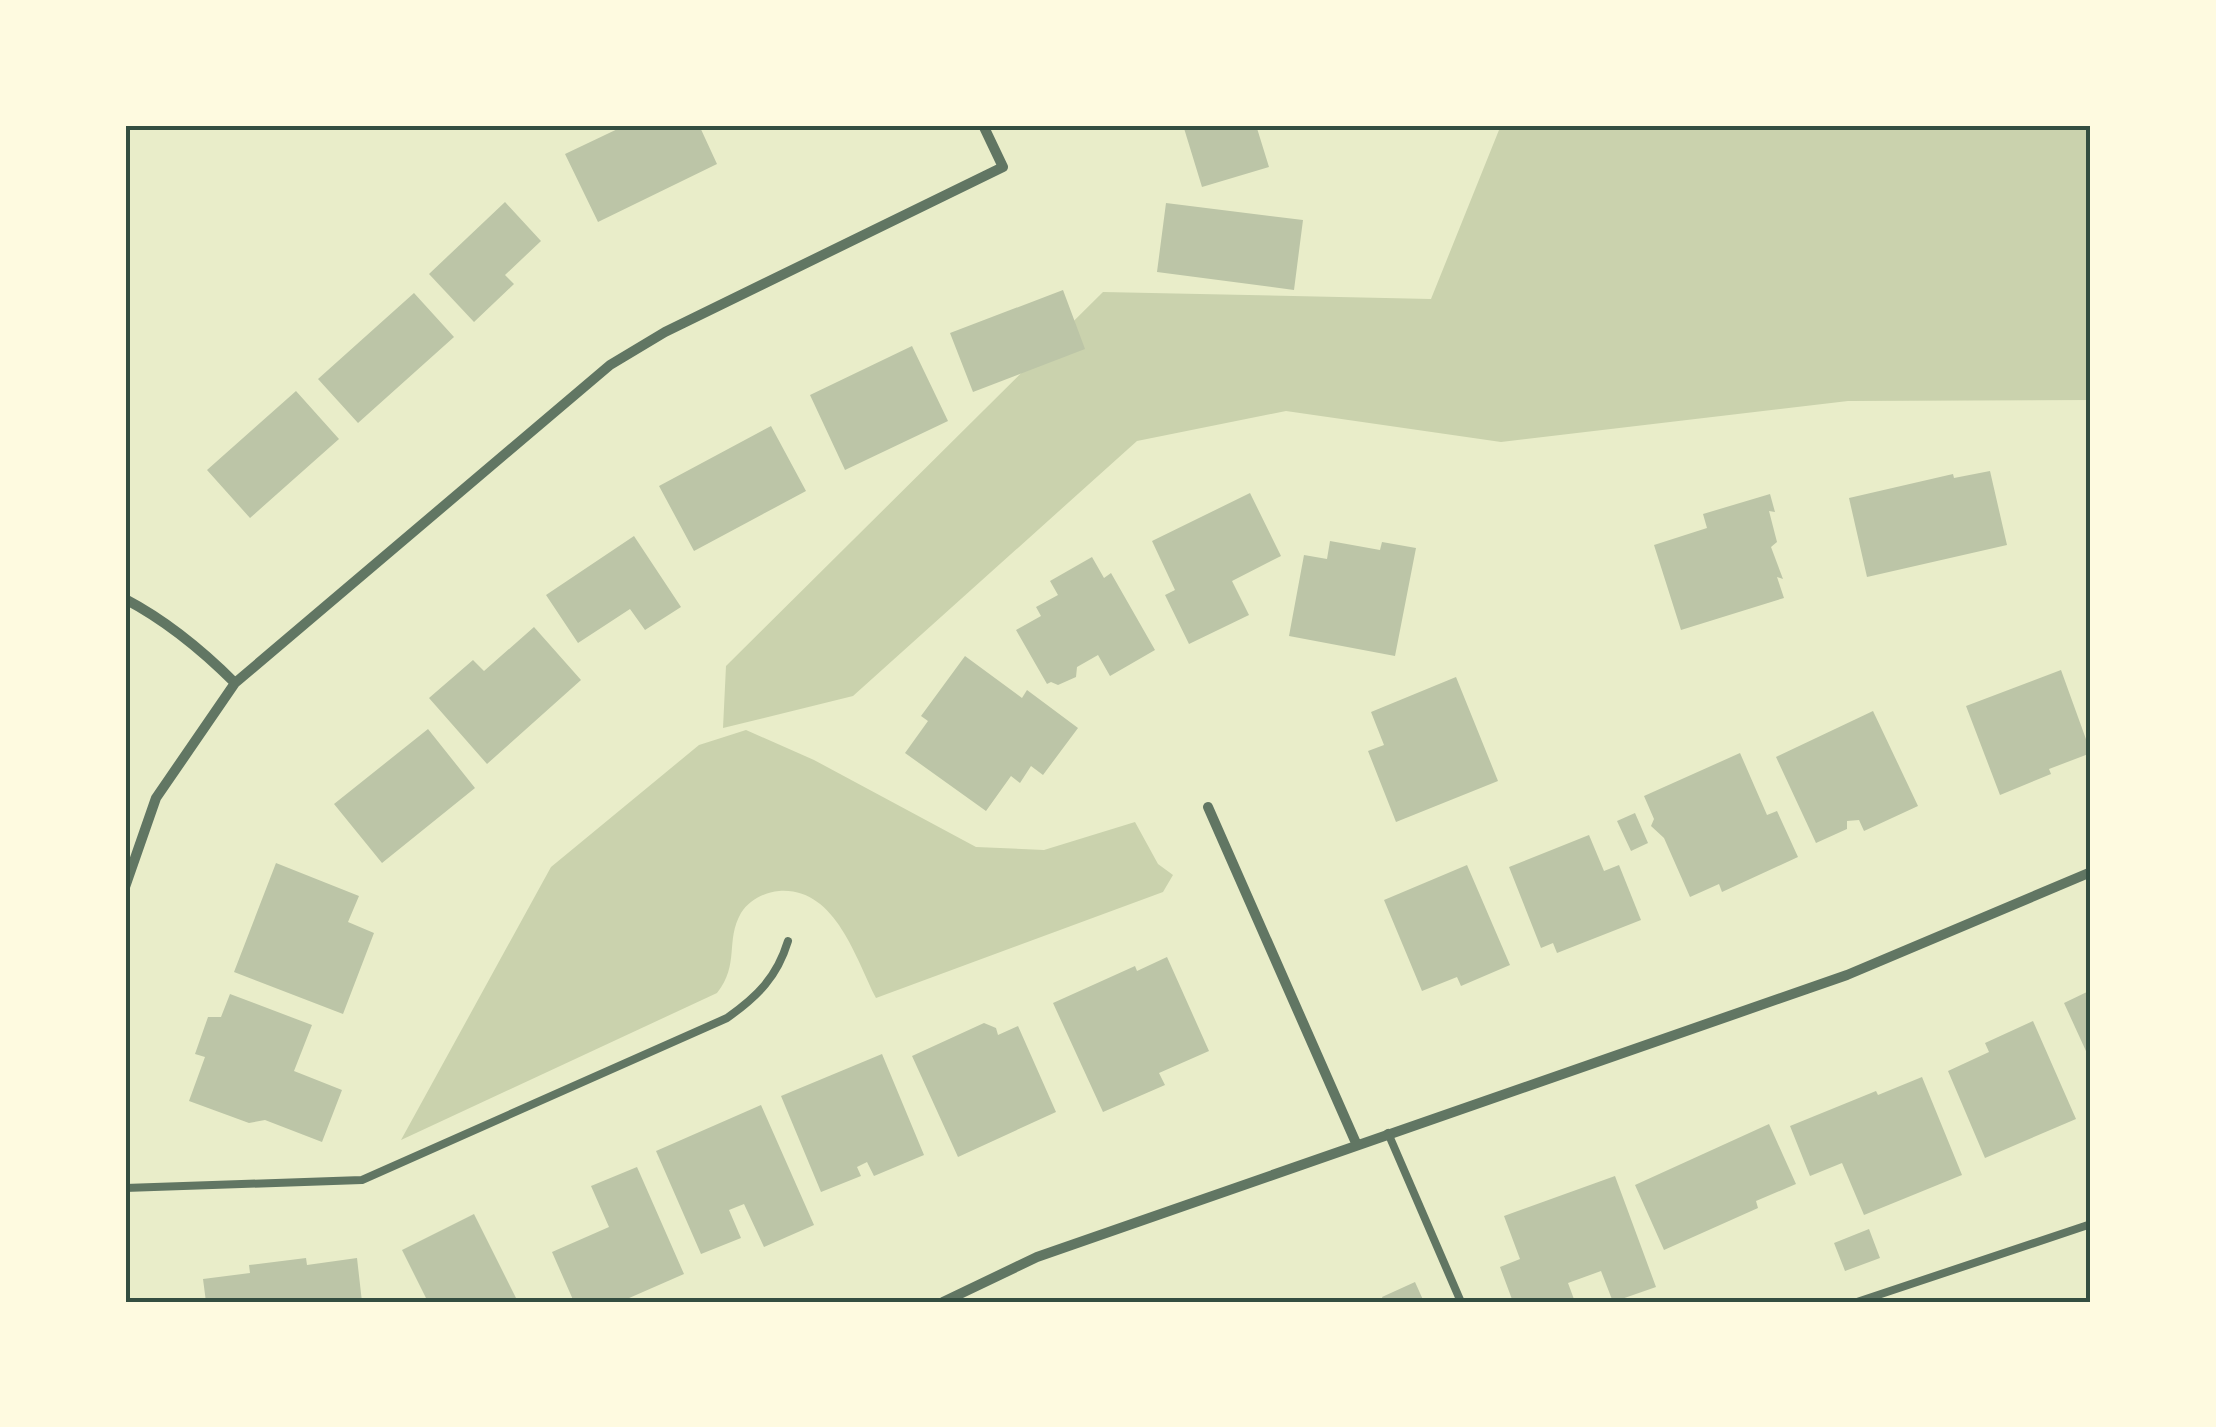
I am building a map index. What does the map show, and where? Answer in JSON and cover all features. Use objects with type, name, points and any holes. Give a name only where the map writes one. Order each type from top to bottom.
[{"type":"street","points":[[125,887],[156,798],[235,684],[610,365],[664,332],[1003,168],[984,125]]},
{"type":"street","points":[[125,599],[202,650],[235,684]]},
{"type":"street","points":[[1208,808],[1356,1144]]},
{"type":"street","points":[[943,1302],[1037,1257],[1847,975],[2091,872]]},
{"type":"lane","points":[[125,1188],[362,1180],[727,1018],[758,996],[780,968],[788,941]]},
{"type":"lane","points":[[1388,1133],[1461,1302]]},
{"type":"lane","points":[[1857,1302],[2091,1224]]},
{"type":"green space","points":[[1501,125],[2091,125],[2091,400],[1848,401],[1501,442],[1286,411],[1137,441],[853,696],[723,728],[726,666],[1103,292],[1431,299]]},
{"type":"green space","points":[[746,730],[814,760],[976,847],[1044,850],[1135,822],[1158,864],[1173,875],[1163,892],[876,998],[851,945],[829,912],[798,893],[768,893],[741,913],[728,972],[717,993],[401,1140],[551,867],[699,745]]},
{"type":"building","points":[[626,125],[699,125],[717,164],[598,222],[565,154]]},
{"type":"building","points":[[1183,125],[1256,125],[1269,167],[1202,187]]},
{"type":"building","points":[[505,202],[541,241],[505,275],[514,284],[474,322],[429,274]]},
{"type":"building","points":[[1166,203],[1303,220],[1294,290],[1157,272]]},
{"type":"building","points":[[1063,290],[1085,349],[973,392],[950,333]]},
{"type":"building","points":[[414,293],[454,337],[358,423],[318,379]]},
{"type":"building","points":[[912,346],[948,421],[845,470],[810,395]]},
{"type":"building","points":[[296,391],[339,439],[250,518],[207,470]]},
{"type":"building","points":[[771,426],[806,491],[694,551],[659,486]]},
{"type":"building","points":[[1990,471],[2007,545],[1867,577],[1849,498],[1953,474],[1954,478]]},
{"type":"building","points":[[1250,493],[1281,556],[1232,581],[1249,615],[1189,644],[1165,595],[1175,590],[1152,541]]},
{"type":"building","points":[[1770,494],[1775,512],[1769,511],[1777,542],[1771,547],[1783,579],[1777,577],[1784,598],[1681,630],[1654,545],[1707,528],[1703,514]]},
{"type":"building","points":[[634,536],[681,607],[645,630],[630,609],[578,643],[546,595]]},
{"type":"building","points":[[1330,541],[1380,550],[1382,542],[1416,548],[1395,656],[1289,636],[1304,555],[1327,559]]},
{"type":"building","points":[[1092,557],[1104,578],[1111,573],[1155,650],[1110,676],[1098,655],[1077,667],[1076,677],[1058,685],[1047,684],[1016,630],[1041,616],[1036,607],[1058,595],[1050,581]]},
{"type":"building","points":[[534,627],[581,680],[487,764],[429,698],[473,660],[484,671]]},
{"type":"building","points":[[965,656],[1022,698],[1027,690],[1078,728],[1043,775],[1031,766],[1020,783],[1011,776],[986,811],[905,753],[928,721],[921,716]]},
{"type":"building","points":[[2061,670],[2091,753],[2049,769],[2051,774],[2000,795],[1966,706]]},
{"type":"building","points":[[1456,677],[1498,781],[1396,822],[1368,751],[1384,745],[1371,712]]},
{"type":"building","points":[[1873,711],[1918,806],[1864,831],[1859,820],[1847,821],[1847,829],[1816,843],[1776,757]]},
{"type":"building","points":[[428,729],[475,788],[382,863],[334,804]]},
{"type":"building","points":[[1740,753],[1767,815],[1777,811],[1798,857],[1722,892],[1719,884],[1690,897],[1664,838],[1651,826],[1654,819],[1644,796]]},
{"type":"building","points":[[1635,813],[1648,843],[1631,851],[1617,821]]},
{"type":"building","points":[[1589,835],[1604,871],[1619,865],[1641,920],[1557,953],[1553,943],[1541,948],[1509,867]]},
{"type":"building","points":[[276,863],[359,896],[348,922],[374,933],[343,1014],[234,972]]},
{"type":"building","points":[[1467,865],[1510,965],[1461,986],[1457,977],[1422,991],[1384,900]]},
{"type":"building","points":[[1167,957],[1209,1051],[1159,1073],[1165,1085],[1103,1112],[1053,1003],[1135,966],[1137,971]]},
{"type":"building","points":[[2091,990],[2091,1062],[2064,1003]]},
{"type":"building","points":[[230,994],[312,1025],[294,1071],[342,1090],[322,1142],[265,1120],[249,1123],[189,1101],[205,1057],[195,1054],[208,1017],[221,1017]]},
{"type":"building","points":[[2033,1021],[2076,1119],[1985,1158],[1948,1071],[1989,1052],[1985,1043]]},
{"type":"building","points":[[984,1023],[996,1028],[998,1035],[1018,1026],[1056,1112],[958,1157],[912,1056]]},
{"type":"building","points":[[882,1054],[924,1155],[874,1176],[867,1162],[857,1167],[861,1176],[821,1192],[781,1096]]},
{"type":"building","points":[[1922,1077],[1962,1175],[1864,1215],[1842,1163],[1810,1176],[1790,1126]]},
{"type":"building","points":[[761,1105],[814,1225],[764,1247],[744,1204],[729,1210],[741,1238],[701,1254],[656,1151]]},
{"type":"building","points":[[1769,1124],[1796,1184],[1756,1201],[1758,1208],[1664,1250],[1635,1185]]},
{"type":"building","points":[[637,1167],[684,1274],[620,1302],[574,1302],[552,1252],[609,1227],[591,1186]]},
{"type":"building","points":[[1615,1176],[1656,1287],[1613,1302],[1601,1271],[1568,1283],[1575,1302],[1513,1302],[1500,1267],[1520,1259],[1504,1216]]},
{"type":"building","points":[[474,1214],[518,1302],[428,1302],[402,1250]]},
{"type":"building","points":[[1869,1229],[1880,1258],[1845,1271],[1834,1243]]},
{"type":"building","points":[[306,1258],[307,1265],[357,1258],[362,1302],[206,1302],[203,1279],[250,1273],[249,1265]]},
{"type":"building","points":[[1415,1282],[1424,1302],[1384,1302],[1382,1297]]}]
